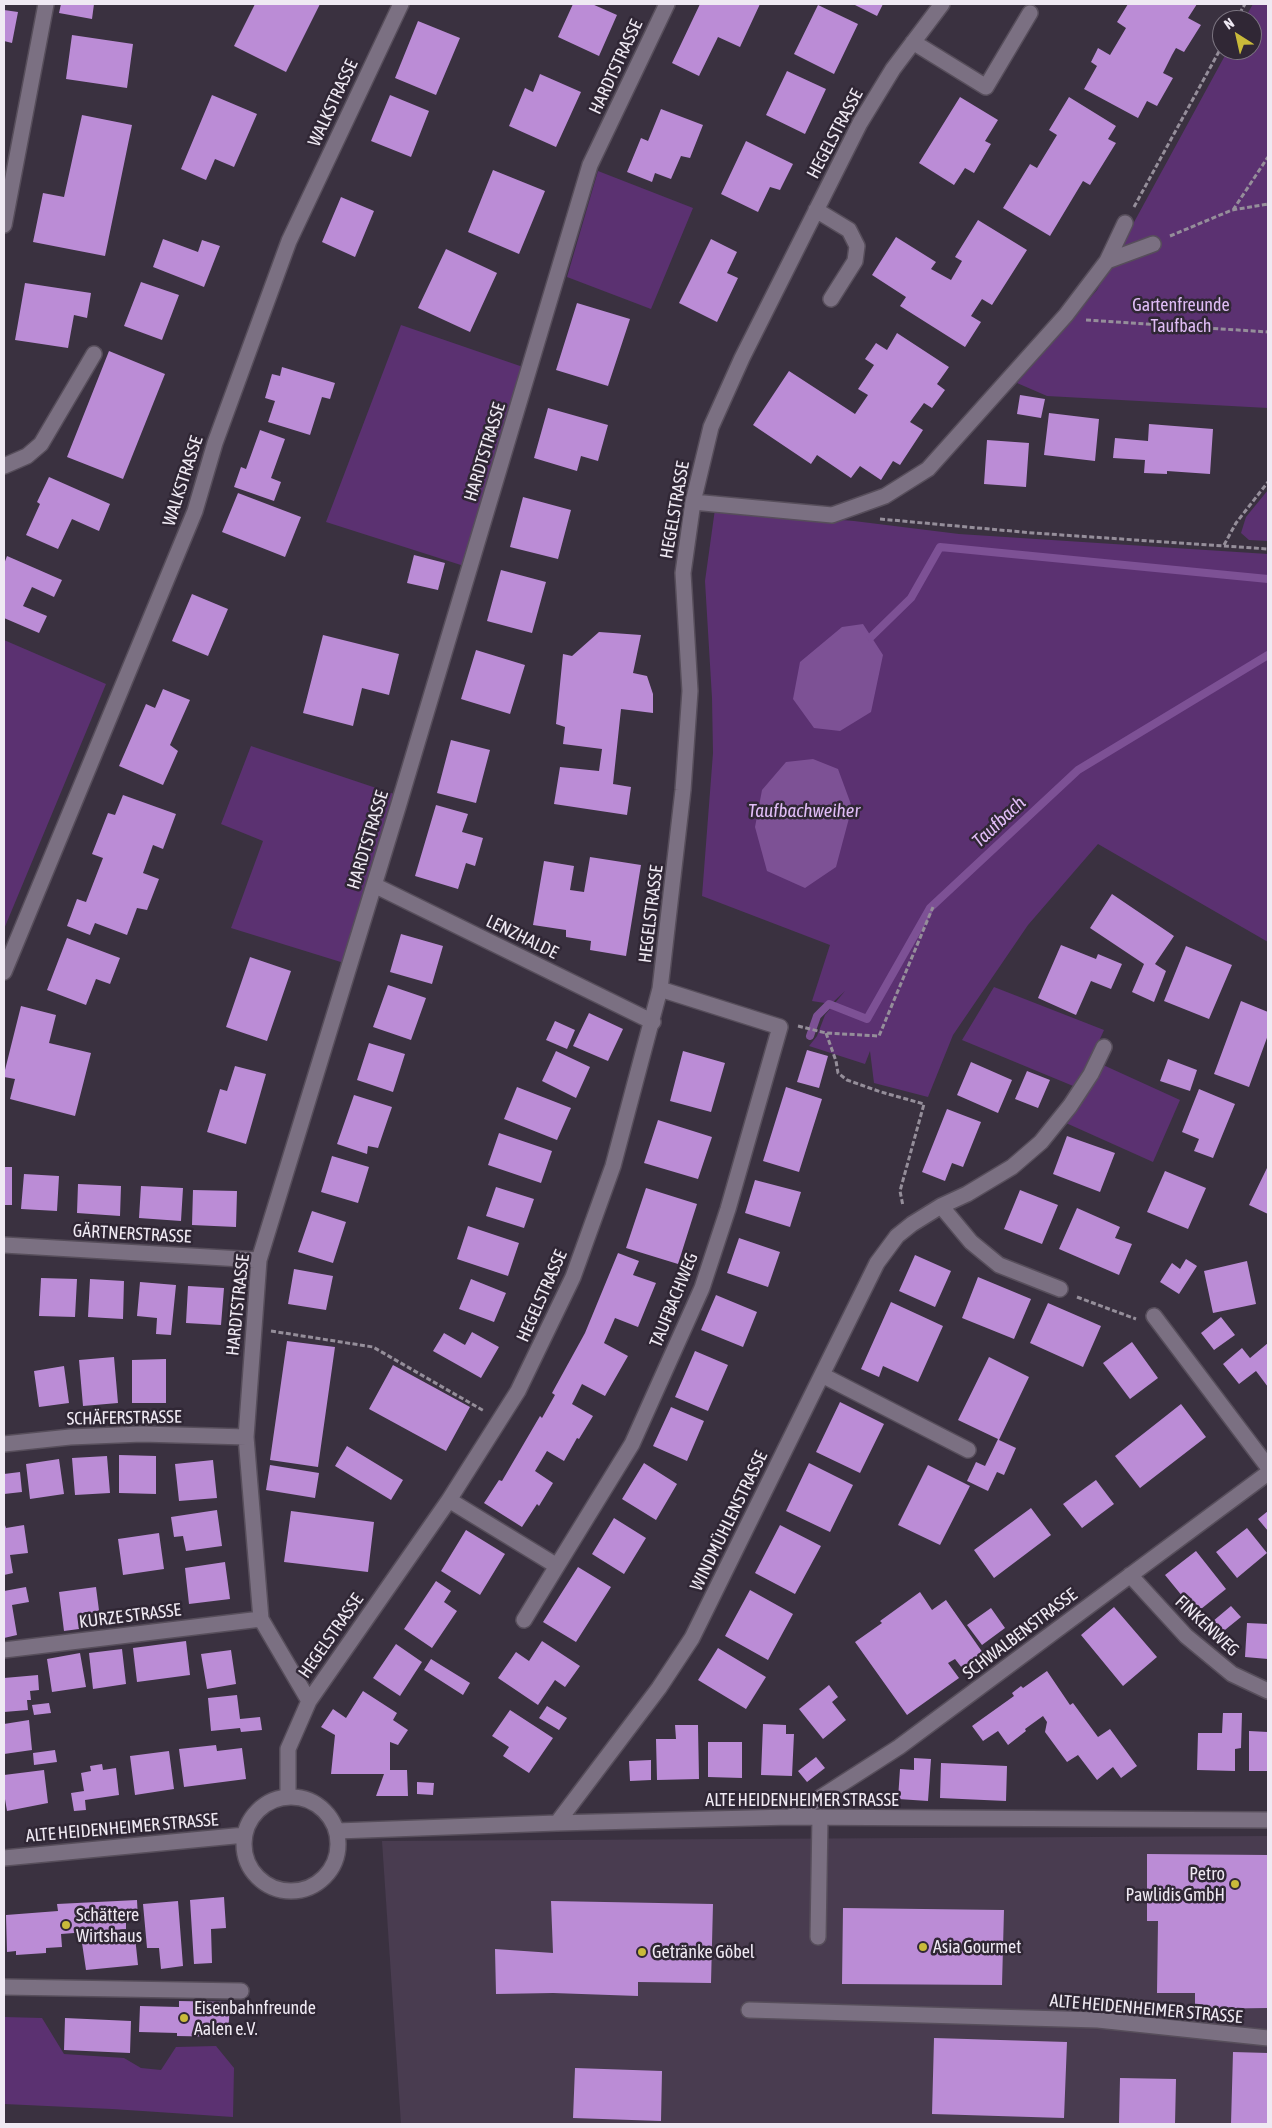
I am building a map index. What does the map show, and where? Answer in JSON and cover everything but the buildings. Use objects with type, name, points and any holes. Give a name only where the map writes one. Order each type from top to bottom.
[{"type":"street","points":[[4,225],[46,4]]},
{"type":"street","name":"WALKSTRASSE","points":[[4,972],[195,511],[215,443],[289,241],[401,4]]},
{"type":"street","name":"HARDTSTRASSE","points":[[309,1701],[261,1619],[246,1437],[259,1260],[374,885],[590,165],[667,4]]},
{"type":"street","name":"HEGELSTRASSE","points":[[288,1797],[288,1749],[309,1701],[449,1500],[500,1420],[518,1391],[574,1277],[613,1166],[653,1022],[660,989],[683,790],[689,701],[683,574],[693,502],[711,427],[742,358],[860,122],[893,69],[942,4]]},
{"type":"street","points":[[913,42],[986,87],[1030,14]]},
{"type":"street","points":[[816,210],[849,230],[857,246],[855,260],[831,299]]},
{"type":"street","points":[[693,502],[832,515],[885,496],[928,469],[1066,315],[1107,261],[1125,223]]},
{"type":"street","points":[[1107,261],[1153,244]]},
{"type":"street","points":[[4,466],[27,456],[40,444],[94,354]]},
{"type":"street","name":"LENZHALDE","points":[[374,885],[653,1022]]},
{"type":"street","name":"TAUFBACHWEG","points":[[557,1566],[632,1444],[702,1288],[728,1209],[780,1026],[660,989]]},
{"type":"street","name":"WINDMÜHLENSTRASSE","points":[[557,1822],[659,1688],[692,1638],[877,1263],[896,1236],[941,1206],[968,1194],[1012,1167],[1041,1142],[1070,1106],[1091,1074],[1104,1047]]},
{"type":"street","points":[[941,1206],[971,1242],[999,1265],[1060,1289]]},
{"type":"street","name":"GÄRTNERSTRASSE","points":[[4,1245],[259,1260]]},
{"type":"street","points":[[1154,1316],[1268,1467]]},
{"type":"street","points":[[822,1375],[968,1450]]},
{"type":"street","name":"SCHÄFERSTRASSE","points":[[4,1444],[70,1437],[142,1434],[246,1437]]},
{"type":"street","name":"SCHWALBENSTRASSE","points":[[790,1817],[899,1747],[1268,1473]]},
{"type":"street","points":[[449,1500],[557,1566],[524,1620]]},
{"type":"street","name":"FINKENWEG","points":[[1130,1575],[1186,1636],[1232,1674],[1268,1691]]},
{"type":"street","name":"KURZE STRASSE","points":[[4,1650],[261,1619]]},
{"type":"street","points":[[288,1797],[304,1799],[318,1806],[330,1817],[337,1831],[336,1859],[330,1872],[320,1882],[307,1889],[293,1892],[279,1890],[266,1885],[256,1876],[248,1864],[244,1850],[245,1835],[250,1821],[260,1809],[272,1801],[288,1797]]},
{"type":"street","name":"ALTE HEIDENHEIMER STRASSE","points":[[337,1831],[557,1822],[790,1817],[1268,1820]]},
{"type":"street","points":[[818,1938],[820,1817]]},
{"type":"street","name":"ALTE HEIDENHEIMER STRASSE","points":[[4,1858],[245,1835]]},
{"type":"street","points":[[4,1987],[241,1992]]},
{"type":"street","name":"ALTE HEIDENHEIMER STRASSE","points":[[749,2010],[1098,2020],[1268,2038]]},
{"type":"path","points":[[1125,223],[1214,60]]},
{"type":"path","points":[[1232,210],[1268,157]]},
{"type":"path","points":[[1153,244],[1232,210],[1268,204]]},
{"type":"path","points":[[1066,315],[1084,320],[1268,332]]},
{"type":"path","points":[[1224,545],[1236,523],[1268,482]]},
{"type":"path","points":[[871,518],[1033,533],[1268,548]]},
{"type":"path","points":[[799,1026],[826,1033],[880,1036],[933,907]]},
{"type":"path","points":[[826,1033],[836,1060],[838,1074],[847,1080],[880,1092],[924,1104],[900,1190],[903,1206],[912,1224]]},
{"type":"path","points":[[1060,1289],[1134,1320],[1154,1316]]},
{"type":"path","points":[[253,1329],[373,1347],[500,1420]]},
{"type":"shaded area","points":[[1268,1836],[1268,2124],[401,2124],[382,1841]]},
{"type":"green space","name":"Gartenfreunde Taufbach","points":[[1253,4],[1268,4],[1268,408],[1047,396],[1017,383],[1097,290],[1223,60],[1262,60],[1262,10],[1250,10]]},
{"type":"green space","points":[[598,171],[693,208],[651,309],[567,277]]},
{"type":"green space","points":[[401,325],[523,367],[464,566],[326,522]]},
{"type":"green space","points":[[1268,490],[1268,541],[1249,540],[1241,533],[1246,517]]},
{"type":"green space","points":[[715,509],[854,521],[959,534],[1268,554],[1268,942],[1098,844],[1028,925],[953,1035],[928,1097],[874,1083],[870,1051],[865,1064],[809,1046],[817,1036],[825,1015],[845,991],[831,1004],[812,1001],[830,945],[702,896],[713,753],[712,698],[705,581]]},
{"type":"green space","points":[[4,640],[106,684],[4,929]]},
{"type":"green space","points":[[251,746],[397,795],[344,963],[231,928],[263,841],[221,824]]},
{"type":"green space","points":[[994,987],[1104,1030],[1078,1088],[962,1040]]},
{"type":"green space","points":[[1101,1064],[1180,1100],[1153,1162],[1066,1123]]},
{"type":"green space","points":[[4,2017],[42,2018],[64,2054],[124,2058],[141,2068],[161,2070],[176,2047],[216,2046],[234,2068],[233,2117],[4,2104]]},
{"type":"water","points":[[863,624],[883,655],[871,712],[840,731],[814,728],[793,699],[800,662],[842,627]]},
{"type":"water","name":"Taufbachweiher","points":[[813,759],[838,769],[852,807],[836,867],[805,888],[767,871],[755,827],[762,790],[786,762]]},
{"type":"waterway","points":[[871,637],[911,598],[940,547],[1268,579]]},
{"type":"waterway","name":"Taufbach","points":[[810,1036],[817,1016],[829,1004],[867,1019],[930,908],[1078,770],[1268,655]]},
{"type":"place","name":"Petro Pawlidis GmbH","points":[[1235,1884]]},
{"type":"place","name":"Schättere Wirtshaus","points":[[66,1925]]},
{"type":"place","name":"Asia Gourmet","points":[[923,1947]]},
{"type":"place","name":"Getränke Göbel","points":[[642,1952]]},
{"type":"place","name":"Eisenbahnfreunde Aalen e.V.","points":[[184,2018]]}]
